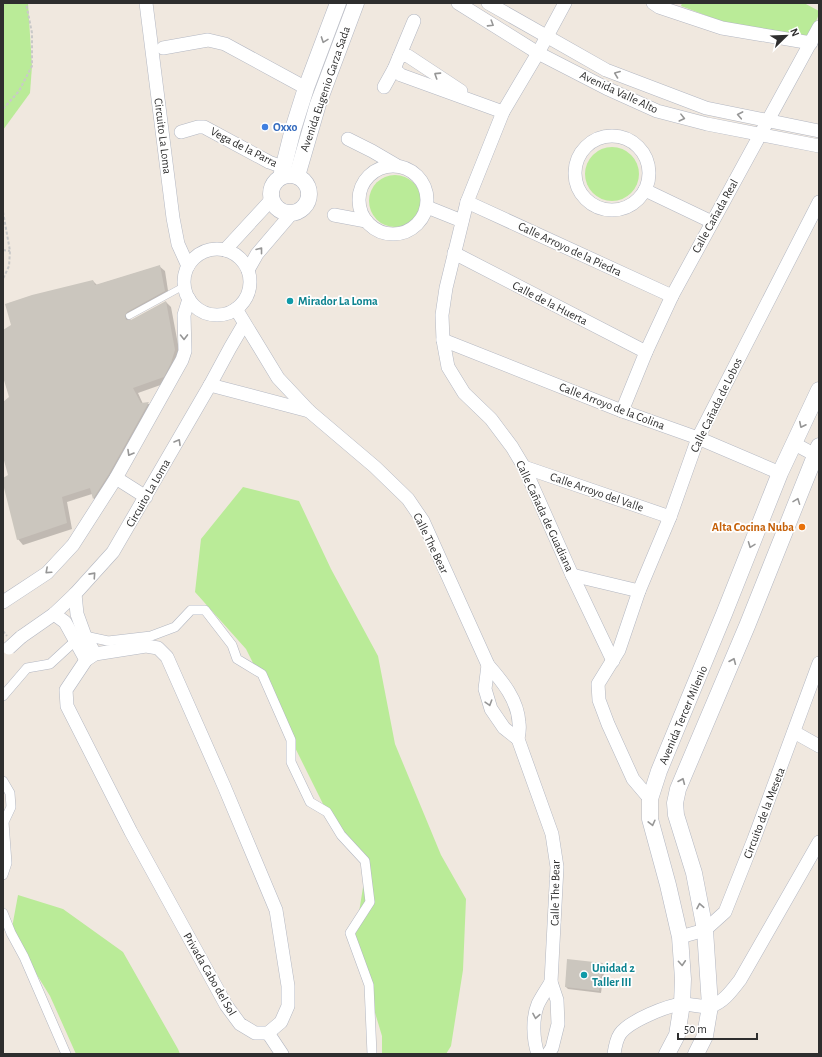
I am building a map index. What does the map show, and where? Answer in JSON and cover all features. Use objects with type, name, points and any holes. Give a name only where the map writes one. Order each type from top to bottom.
[{"type":"street","name":"Circuito La Loma","points":[[146,3],[173,218],[178,244],[188,266]]},
{"type":"street","name":"Avenida Eugenio Garza Sada","points":[[282,172],[293,129],[306,88],[322,68],[356,3]]},
{"type":"street","name":"Avenida Valle Alto","points":[[458,3],[538,53],[606,88],[657,111],[760,135],[819,146]]},
{"type":"street","name":"Avenida Valle Alto","points":[[488,3],[606,70],[706,108],[819,131]]},
{"type":"street","name":"Calle Cañada de Guadiana","points":[[565,3],[538,53],[503,112],[467,202],[446,288],[442,315],[443,340],[448,367],[464,393],[491,419],[512,447],[524,467],[613,661]]},
{"type":"street","name":"Avenida Eugenio Garza Sada","points":[[297,176],[322,68],[334,4]]},
{"type":"street","points":[[658,4],[722,28],[811,44]]},
{"type":"street","points":[[384,87],[414,21]]},
{"type":"street","name":"Calle Cañada Real","points":[[622,411],[646,352],[672,296],[819,27]]},
{"type":"street","points":[[163,48],[208,40],[225,44],[306,88]]},
{"type":"street","points":[[396,63],[404,56],[408,56],[481,103]]},
{"type":"street","points":[[396,63],[401,75],[503,112]]},
{"type":"street","name":"Vega de la Parra","points":[[181,132],[198,127],[204,127],[269,162],[282,172]]},
{"type":"street","points":[[613,136],[628,140],[642,151],[646,160],[649,170],[645,190],[637,200],[626,207],[613,210],[600,208],[591,203],[581,192],[577,184],[576,165],[580,155],[587,146],[604,137],[613,136]]},
{"type":"street","points":[[334,215],[366,222],[385,234],[396,235],[407,232],[416,226],[423,218],[427,208],[428,196],[424,184],[417,174],[407,168],[396,165],[372,151],[348,140]]},
{"type":"street","points":[[366,222],[361,212],[359,201],[360,190],[365,180],[373,172],[384,166],[396,165]]},
{"type":"street","points":[[248,270],[256,254],[292,214],[300,211],[306,205],[309,197],[308,189],[304,181],[297,176],[282,172],[274,183],[271,191],[272,200],[274,206],[279,210],[292,214]]},
{"type":"street","points":[[645,190],[712,222]]},
{"type":"street","points":[[225,250],[272,200]]},
{"type":"street","name":"Calle Arroyo de la Piedra","points":[[467,202],[672,296]]},
{"type":"street","name":"Calle Cañada de Lobos","points":[[613,661],[619,650],[639,591],[670,517],[698,438],[819,202]]},
{"type":"street","points":[[427,208],[462,221]]},
{"type":"street","points":[[225,250],[239,258],[248,270],[250,281],[248,292],[244,302],[236,309],[224,315],[210,315],[198,309],[189,299],[184,286],[185,276],[188,266],[195,258],[204,252],[225,250]]},
{"type":"street","name":"Calle de la Huerta","points":[[454,253],[646,352]]},
{"type":"street","points":[[3,602],[47,572],[73,545],[116,478],[182,360],[185,351],[184,314],[189,299]]},
{"type":"street","name":"Calle The Bear","points":[[236,309],[278,378],[309,411],[375,467],[408,500],[423,521],[488,665],[502,681],[513,699],[519,722],[518,739],[552,834],[557,867],[551,982],[556,1000],[558,1024],[552,1048],[548,1054]]},
{"type":"street","name":"Circuito La Loma","points":[[6,651],[21,637],[54,614],[75,594],[113,552],[146,497],[244,324]]},
{"type":"street","name":"Calle Arroyo de la Colina","points":[[443,340],[622,411],[698,438],[780,473]]},
{"type":"street","name":"Calle The Bear","points":[[210,385],[309,411]]},
{"type":"street","name":"Avenida Tercer Milenio","points":[[667,1054],[677,1035],[682,1004],[680,937],[650,818],[650,799],[659,771],[780,473],[819,390]]},
{"type":"street","points":[[793,443],[818,452]]},
{"type":"street","name":"Avenida Tercer Milenio","points":[[696,1054],[705,1036],[710,1006],[705,930],[694,873],[676,815],[675,803],[678,790],[748,626],[818,452]]},
{"type":"street","name":"Calle Arroyo del Valle","points":[[524,467],[670,517]]},
{"type":"street","points":[[116,478],[146,497]]},
{"type":"street","points":[[572,574],[639,591]]},
{"type":"street","points":[[75,594],[80,639]]},
{"type":"street","points":[[3,696],[27,668],[50,664],[80,639],[108,642],[151,636],[175,627],[191,610],[205,610],[232,645],[237,659],[262,674],[291,740],[291,762],[310,802],[327,812],[341,835],[365,861],[370,902],[350,933],[369,985],[372,1054]]},
{"type":"street","points":[[54,614],[65,622],[80,639],[91,657],[146,646],[158,648],[167,657],[187,700],[276,910],[288,986],[288,1006],[281,1022],[268,1034],[282,1054]]},
{"type":"street","points":[[724,614],[748,626]]},
{"type":"street","name":"Privada Cabo del Sol","points":[[91,657],[66,690],[67,706],[131,832],[226,1005],[240,1024],[255,1033],[268,1034]]},
{"type":"street","points":[[613,661],[598,684],[599,700],[608,724],[633,779],[650,799]]},
{"type":"street","name":"Circuito de la Meseta","points":[[680,937],[705,930],[725,912],[754,839],[819,663]]},
{"type":"street","points":[[488,665],[485,688],[491,709],[504,728],[518,739]]},
{"type":"street","points":[[794,732],[819,746]]},
{"type":"street","points":[[3,780],[10,793],[11,807],[4,822],[7,863],[3,875]]},
{"type":"street","points":[[614,1054],[616,1042],[620,1033],[628,1025],[662,1009],[682,1004],[710,1006],[729,995],[740,980],[819,842]]},
{"type":"street","points":[[3,913],[11,933],[24,957],[66,1054]]},
{"type":"street","name":"Calle The Bear","points":[[538,1054],[535,1046],[534,1022],[538,1005],[551,982]]},
{"type":"lane","points":[[129,316],[184,286]]},
{"type":"path","points":[[3,109],[19,91],[32,66],[32,33],[26,3]]},
{"type":"path","points":[[3,212],[10,251],[9,266],[3,279]]},
{"type":"path","points":[[3,250],[10,251]]},
{"type":"green space","points":[[3,3],[28,3],[32,66],[30,93],[3,130]]},
{"type":"green space","points":[[682,3],[804,3],[819,11],[819,14],[810,36],[731,25],[681,6]]},
{"type":"green space","points":[[612,147],[627,152],[631,155],[634,159],[639,174],[634,189],[631,193],[627,196],[612,201],[597,196],[593,193],[590,189],[585,174],[590,159],[593,155],[597,152]]},
{"type":"green space","points":[[395,175],[405,177],[413,183],[419,191],[421,201],[419,211],[413,219],[405,225],[395,227],[385,225],[377,219],[371,211],[369,201],[371,191],[377,183],[385,177]]},
{"type":"green space","points":[[243,487],[299,501],[331,569],[378,656],[395,744],[441,855],[466,899],[463,970],[451,1046],[446,1054],[382,1054],[382,1036],[354,943],[366,869],[327,812],[246,649],[195,592],[201,539]]},
{"type":"green space","points":[[18,895],[63,909],[123,952],[180,1054],[76,1054],[50,996],[11,933]]},
{"type":"building","points":[[160,265],[165,291],[127,312],[125,316],[126,320],[131,320],[166,301],[175,350],[171,363],[164,377],[133,388],[141,403],[149,402],[109,474],[93,499],[90,488],[62,497],[67,523],[17,540],[3,484],[3,478],[8,475],[3,457],[3,402],[9,397],[3,377],[3,330],[11,325],[5,304],[32,295],[93,280],[95,285]]},
{"type":"building","name":"Unidad 2 Taller III","points":[[567,959],[603,963],[599,991],[565,987]]},
{"type":"place","name":"Oxxo","points":[[265,127]]},
{"type":"place","name":"Mirador La Loma","points":[[290,301]]},
{"type":"place","name":"Alta Cocina Nuba","points":[[802,527]]},
{"type":"place","name":"Unidad 2 Taller III","points":[[584,975]]}]
